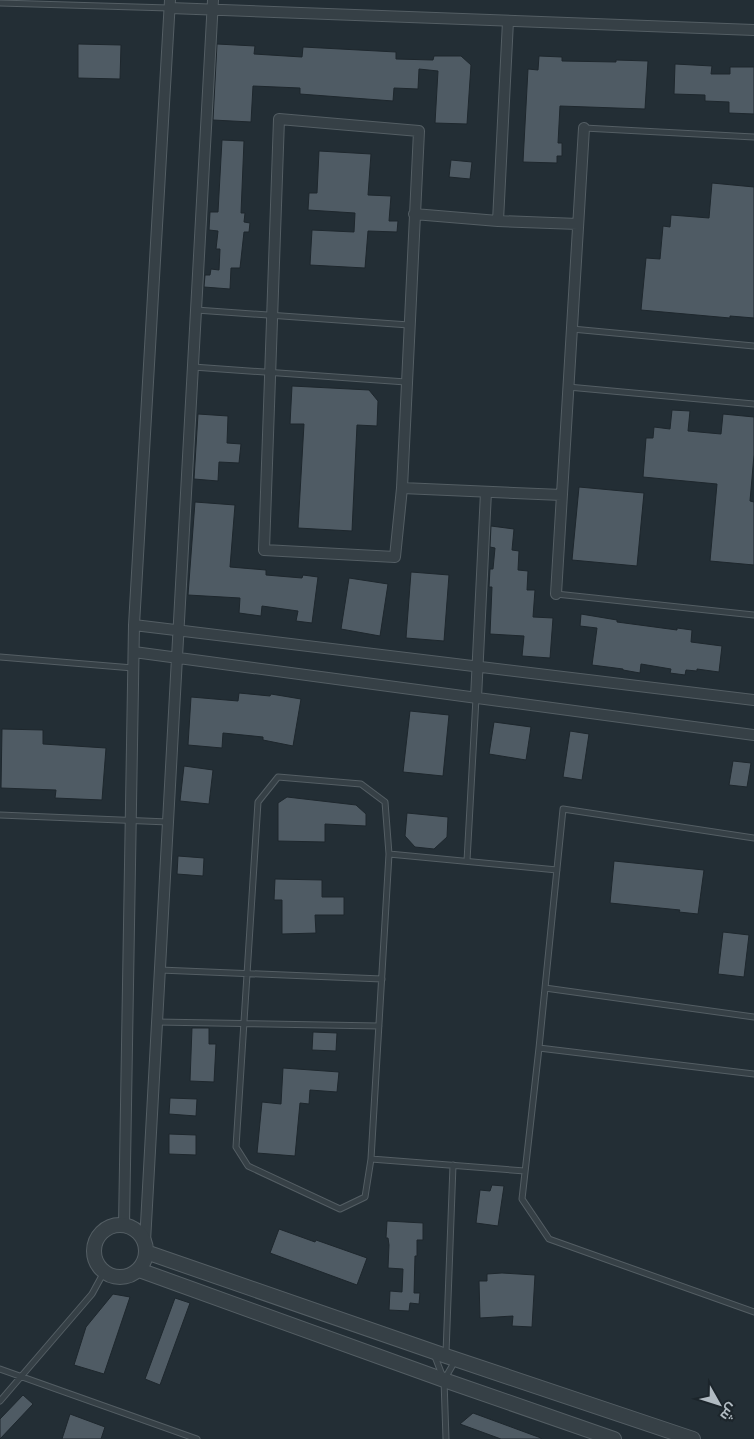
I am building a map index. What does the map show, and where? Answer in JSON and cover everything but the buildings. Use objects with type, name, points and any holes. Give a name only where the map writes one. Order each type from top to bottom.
[{"type":"street","points":[[124,1226],[134,625],[170,4],[508,21],[754,30]]},
{"type":"street","points":[[213,5],[178,630],[157,1022],[146,1247],[145,1261],[139,1270],[123,1278],[104,1272],[94,1257],[96,1242],[100,1234],[106,1229],[115,1226],[133,1228],[140,1234],[146,1247],[445,1356],[693,1439]]},
{"type":"street","points":[[498,221],[508,21]]},
{"type":"street","points":[[279,119],[419,131],[402,488],[395,557],[264,550],[272,315],[279,119]]},
{"type":"street","points":[[556,594],[584,128]]},
{"type":"street","points":[[414,214],[498,221],[578,224]]},
{"type":"street","points":[[402,488],[562,495]]},
{"type":"street","points":[[476,698],[486,492]]},
{"type":"street","points":[[134,625],[754,700]]},
{"type":"street","points":[[134,652],[754,735]]},
{"type":"street","points":[[139,1270],[614,1439]]},
{"type":"lane","points":[[0,3],[170,4]]},
{"type":"lane","points":[[584,128],[754,137]]},
{"type":"lane","points":[[196,310],[409,324]]},
{"type":"lane","points":[[572,329],[754,346]]},
{"type":"lane","points":[[193,367],[406,382]]},
{"type":"lane","points":[[568,387],[754,404]]},
{"type":"lane","points":[[556,594],[754,614]]},
{"type":"lane","points":[[0,657],[134,668]]},
{"type":"lane","points":[[467,861],[476,698]]},
{"type":"lane","points":[[278,777],[361,784],[385,802],[389,854],[371,1159],[365,1197],[340,1209],[248,1166],[236,1147],[248,973],[258,802],[278,777]]},
{"type":"lane","points":[[754,838],[563,809],[522,1199],[549,1238],[754,1312]]},
{"type":"lane","points":[[0,815],[168,822]]},
{"type":"lane","points":[[389,854],[557,870]]},
{"type":"lane","points":[[160,970],[382,979]]},
{"type":"lane","points":[[545,988],[754,1017]]},
{"type":"lane","points":[[157,1022],[379,1026]]},
{"type":"lane","points":[[539,1048],[754,1074]]},
{"type":"lane","points":[[371,1159],[525,1171]]},
{"type":"lane","points":[[446,1439],[444,1380],[453,1165]]},
{"type":"lane","points":[[0,1401],[92,1294],[104,1272]]},
{"type":"lane","points":[[444,1380],[445,1356]]},
{"type":"lane","points":[[0,1369],[197,1439]]}]
